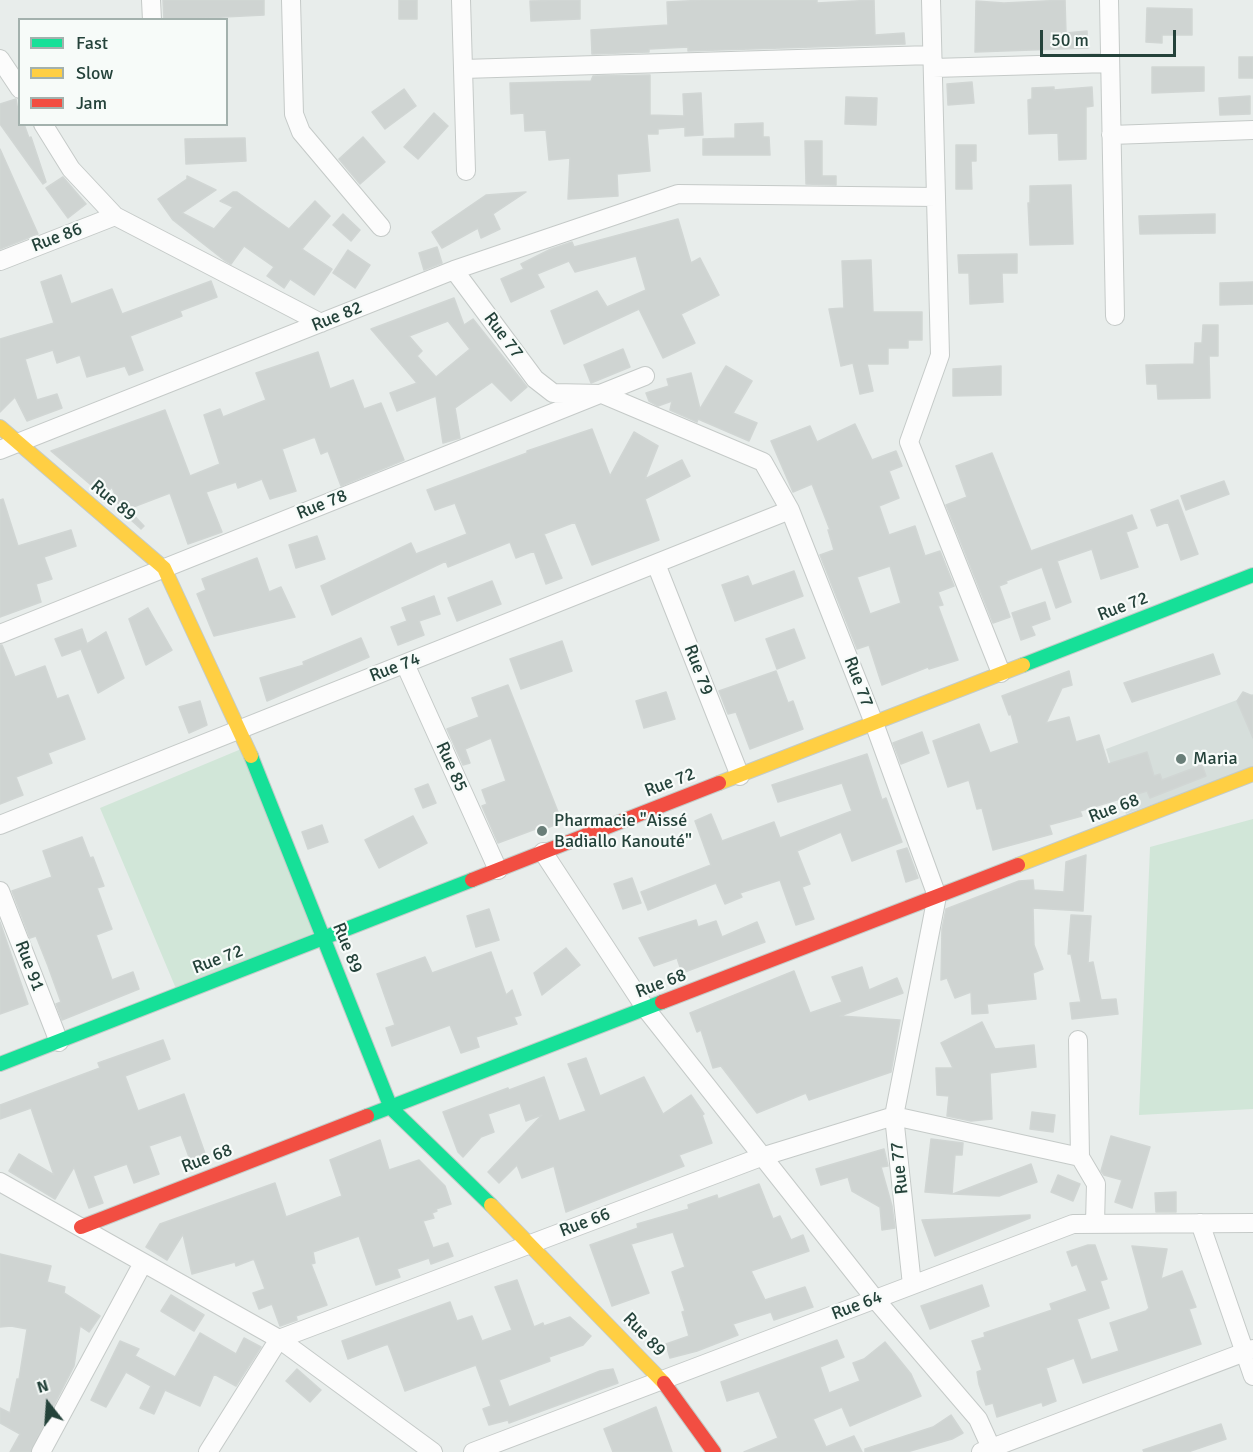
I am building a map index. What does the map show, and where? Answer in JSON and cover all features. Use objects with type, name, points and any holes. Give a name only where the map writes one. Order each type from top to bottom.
[{"type":"street","points":[[291,0],[294,114],[301,132],[381,227]]},
{"type":"street","points":[[461,0],[466,171]]},
{"type":"street","points":[[931,0],[940,356],[909,442],[1001,673]]},
{"type":"street","points":[[1109,0],[1115,316]]},
{"type":"street","points":[[463,69],[933,62],[1110,63]]},
{"type":"street","points":[[7,66],[18,85]]},
{"type":"street","points":[[44,126],[71,168],[115,216],[321,323]]},
{"type":"street","points":[[1111,135],[1253,130]]},
{"type":"street","name":"Rue 82","points":[[8,447],[454,270],[678,194],[936,197]]},
{"type":"street","name":"Rue 86","points":[[0,261],[115,216]]},
{"type":"street","name":"Rue 77","points":[[454,270],[535,379],[553,393],[602,394],[763,462],[790,510],[874,723],[937,896],[894,1116],[912,1285]]},
{"type":"street","name":"Rue 78","points":[[0,634],[645,376]]},
{"type":"street","name":"Rue 89","points":[[0,428],[8,447],[164,568],[240,728],[391,1108],[531,1244],[662,1380],[714,1452]]},
{"type":"street","name":"Rue 74","points":[[0,825],[790,510]]},
{"type":"street","name":"Rue 79","points":[[656,564],[740,776]]},
{"type":"street","name":"Rue 72","points":[[0,1064],[1001,673],[1251,580]]},
{"type":"street","name":"Rue 85","points":[[405,664],[498,870]]},
{"type":"street","name":"Rue 68","points":[[81,1227],[1253,774]]},
{"type":"street","points":[[543,852],[646,1009],[875,1299],[978,1419],[988,1451],[1248,1350]]},
{"type":"street","name":"Rue 91","points":[[0,891],[59,1042]]},
{"type":"street","points":[[1078,1040],[1080,1157],[1096,1184],[1095,1223]]},
{"type":"street","points":[[894,1116],[1080,1157]]},
{"type":"street","name":"Rue 66","points":[[279,1340],[761,1157],[894,1116]]},
{"type":"street","points":[[0,1182],[279,1340],[433,1452]]},
{"type":"street","points":[[1200,1223],[1248,1350],[1253,1376]]},
{"type":"street","name":"Rue 64","points":[[473,1452],[1073,1224],[1253,1223]]},
{"type":"street","points":[[41,1452],[143,1263]]},
{"type":"street","points":[[208,1452],[279,1340]]},
{"type":"shaded area","name":"Maria","points":[[1253,694],[1253,768],[1126,814],[1106,749]]},
{"type":"green space","points":[[246,747],[323,929],[177,991],[100,808]]},
{"type":"green space","points":[[1253,819],[1253,1109],[1139,1115],[1150,847]]},
{"type":"building","points":[[163,0],[264,0],[264,15],[164,18]]},
{"type":"building","points":[[399,0],[417,0],[417,19],[399,19]]},
{"type":"building","points":[[580,0],[580,19],[531,21],[530,1]]},
{"type":"building","points":[[817,0],[817,3],[874,0],[875,35],[904,33],[905,44],[688,51],[688,47],[649,49],[649,52],[592,54],[591,30],[668,25],[667,2]]},
{"type":"building","points":[[1065,0],[1066,33],[1087,31],[1088,48],[975,52],[976,1],[1004,3]]},
{"type":"building","points":[[1147,8],[1192,9],[1192,35],[1162,35],[1162,43],[1146,42]]},
{"type":"building","points":[[1239,57],[1253,57],[1253,78],[1239,78]]},
{"type":"building","points":[[1152,67],[1204,67],[1204,91],[1152,93]]},
{"type":"building","points":[[650,75],[650,115],[684,116],[683,94],[701,93],[703,135],[685,136],[685,127],[658,129],[658,134],[647,134],[650,171],[617,174],[618,196],[568,199],[570,158],[549,160],[546,130],[525,131],[524,113],[511,114],[510,83],[591,81],[593,76]]},
{"type":"building","points":[[972,82],[974,103],[948,105],[947,84]]},
{"type":"building","points":[[1054,87],[1054,90],[1092,87],[1093,106],[1086,107],[1086,159],[1059,160],[1058,133],[1029,134],[1028,100],[1032,99],[1032,88]]},
{"type":"building","points":[[404,89],[416,106],[385,129],[372,112]]},
{"type":"building","points":[[1250,96],[1250,114],[1220,115],[1219,98]]},
{"type":"building","points":[[846,97],[877,98],[876,125],[845,124]]},
{"type":"building","points":[[16,99],[18,126],[25,126],[29,138],[31,137],[46,182],[43,184],[0,124],[0,104]]},
{"type":"building","points":[[434,113],[448,126],[418,159],[404,147]]},
{"type":"building","points":[[763,123],[763,137],[769,137],[770,155],[703,155],[703,139],[735,138],[735,124]]},
{"type":"building","points":[[363,137],[385,162],[360,184],[339,159]]},
{"type":"building","points":[[245,138],[246,161],[186,164],[185,139]]},
{"type":"building","points":[[805,141],[822,141],[822,176],[836,176],[836,185],[806,184]]},
{"type":"building","points":[[956,145],[976,145],[976,161],[971,161],[972,189],[956,189]]},
{"type":"building","points":[[0,149],[38,234],[0,249]]},
{"type":"building","points":[[187,176],[216,190],[182,213],[214,229],[233,207],[220,201],[233,192],[237,192],[289,229],[315,201],[330,216],[302,249],[332,269],[314,295],[290,279],[284,288],[267,276],[274,267],[244,246],[231,264],[173,220],[158,199],[187,179]]},
{"type":"building","points":[[63,177],[86,204],[68,218],[46,188]]},
{"type":"building","points":[[1071,185],[1073,244],[1030,245],[1028,203],[1030,203],[1030,186]]},
{"type":"building","points":[[526,192],[493,214],[500,229],[481,238],[478,228],[442,248],[432,232],[486,195]]},
{"type":"building","points":[[343,214],[360,230],[351,241],[333,225]]},
{"type":"building","points":[[1215,214],[1215,233],[1140,234],[1139,216]]},
{"type":"building","points":[[678,219],[691,263],[700,258],[719,295],[681,314],[695,343],[663,358],[639,309],[564,344],[551,311],[597,291],[607,307],[646,290],[636,256],[575,272],[569,261],[537,274],[544,287],[511,302],[501,279],[524,269],[521,264],[551,249],[572,242],[574,247]]},
{"type":"building","points":[[437,247],[442,263],[424,270],[419,253]]},
{"type":"building","points":[[348,250],[370,265],[355,288],[333,273]]},
{"type":"building","points":[[1017,254],[1017,273],[1002,273],[1003,302],[970,304],[969,273],[959,273],[958,255]]},
{"type":"building","points":[[871,260],[873,312],[922,312],[922,340],[908,340],[908,348],[888,348],[888,364],[867,364],[873,391],[860,394],[853,363],[841,366],[829,309],[844,308],[842,261]]},
{"type":"building","points":[[61,275],[71,304],[112,289],[122,314],[211,281],[217,297],[180,311],[182,316],[130,336],[143,370],[129,375],[125,366],[87,377],[80,355],[57,363],[53,350],[25,359],[37,400],[57,394],[62,408],[27,421],[15,397],[0,412],[0,339],[54,323],[41,282]]},
{"type":"building","points":[[1253,282],[1253,304],[1220,305],[1220,283]]},
{"type":"building","points":[[454,298],[464,325],[473,319],[527,387],[511,401],[492,382],[455,408],[460,438],[443,443],[436,396],[397,411],[390,393],[417,383],[371,329]],"holes":[[[448,321],[470,349],[436,377],[417,356],[422,351],[409,336]]]},
{"type":"building","points":[[1203,325],[1218,325],[1218,356],[1209,356],[1210,398],[1158,399],[1157,384],[1147,384],[1146,365],[1194,364],[1195,343],[1202,343]]},
{"type":"building","points":[[623,349],[630,367],[591,383],[584,365]]},
{"type":"building","points":[[318,352],[330,389],[353,380],[364,409],[381,403],[404,460],[341,486],[328,451],[321,454],[315,437],[282,449],[296,491],[270,499],[262,479],[238,488],[236,482],[206,492],[222,532],[188,544],[170,493],[128,509],[144,526],[141,529],[121,511],[112,487],[104,496],[51,451],[165,410],[190,476],[220,464],[204,415],[220,409],[223,417],[266,400],[256,373]]},
{"type":"building","points":[[726,366],[752,381],[733,413],[757,423],[749,441],[698,419],[697,422],[670,410],[672,401],[658,406],[649,401],[646,393],[669,386],[667,379],[691,373],[700,409]]},
{"type":"building","points":[[1001,366],[1001,395],[953,396],[953,369]]},
{"type":"building","points":[[855,424],[872,460],[896,451],[902,466],[889,471],[899,498],[879,506],[889,535],[915,526],[925,556],[940,551],[954,586],[938,592],[943,605],[938,606],[958,660],[929,669],[928,667],[882,685],[869,645],[857,649],[820,555],[834,550],[828,530],[830,530],[812,484],[793,492],[771,441],[810,426],[817,442]],"holes":[[[890,566],[901,603],[870,614],[857,577]]]},
{"type":"building","points":[[592,429],[610,476],[634,432],[658,446],[645,479],[682,460],[690,476],[645,499],[659,540],[592,565],[575,522],[544,534],[562,578],[546,584],[534,551],[516,558],[510,542],[448,567],[446,561],[332,615],[321,586],[411,543],[416,554],[467,534],[455,503],[435,510],[427,490],[527,453],[527,451]]},
{"type":"building","points":[[992,453],[1031,551],[1132,515],[1137,528],[1126,532],[1138,567],[1101,579],[1092,549],[1057,561],[1071,602],[1056,608],[1042,567],[999,586],[1010,617],[993,623],[946,505],[967,497],[956,466]]},
{"type":"building","points":[[1224,481],[1229,494],[1186,510],[1181,496]]},
{"type":"building","points":[[3,499],[18,546],[71,530],[76,546],[44,557],[52,579],[36,584],[41,602],[0,617],[0,500]]},
{"type":"building","points":[[1178,500],[1198,554],[1181,560],[1168,522],[1157,526],[1151,510]]},
{"type":"building","points":[[317,536],[325,559],[296,568],[289,545]]},
{"type":"building","points":[[257,558],[269,592],[281,587],[295,617],[214,636],[197,594],[206,590],[202,579]]},
{"type":"building","points":[[794,571],[803,596],[735,621],[722,585],[748,576],[752,586]]},
{"type":"building","points":[[492,581],[501,604],[457,621],[448,598]]},
{"type":"building","points":[[434,596],[440,614],[419,621],[424,635],[398,645],[391,627],[407,621],[402,608]]},
{"type":"building","points":[[1045,602],[1050,619],[1031,626],[1035,635],[1021,640],[1012,613]]},
{"type":"building","points":[[148,608],[172,650],[146,665],[129,619]]},
{"type":"building","points":[[82,629],[87,644],[106,632],[124,678],[98,693],[81,649],[62,656],[55,639]]},
{"type":"building","points":[[794,629],[805,658],[777,669],[766,639]]},
{"type":"building","points":[[361,638],[369,657],[267,701],[260,678],[304,665],[303,662]]},
{"type":"building","points":[[562,641],[572,671],[521,689],[510,659]]},
{"type":"building","points":[[0,645],[2,645],[15,677],[45,666],[57,699],[68,695],[85,739],[48,753],[52,763],[16,777],[23,795],[0,804]]},
{"type":"building","points":[[1213,654],[1220,674],[1132,702],[1124,683]]},
{"type":"building","points":[[776,671],[788,703],[793,701],[803,729],[750,749],[736,712],[728,714],[719,691]]},
{"type":"building","points":[[1069,671],[1072,685],[1062,688],[1046,723],[1069,717],[1076,742],[1099,735],[1108,764],[1147,752],[1154,776],[1160,774],[1162,780],[1202,765],[1206,776],[1150,798],[1147,791],[1080,811],[1082,816],[1049,825],[1052,834],[993,850],[982,808],[977,809],[969,780],[948,787],[933,741],[979,724],[990,753],[1019,743],[1011,714],[1009,715],[1002,696]]},
{"type":"building","points":[[508,685],[562,822],[498,843],[482,806],[487,804],[482,790],[506,781],[491,738],[465,749],[470,763],[463,765],[447,729],[479,717],[472,698]]},
{"type":"building","points":[[666,692],[675,719],[644,728],[636,701]]},
{"type":"building","points":[[1243,692],[1253,696],[1253,738],[1237,701]]},
{"type":"building","points":[[200,701],[207,725],[189,733],[179,707]]},
{"type":"building","points":[[922,732],[929,753],[901,764],[893,743]]},
{"type":"building","points":[[867,754],[882,800],[886,798],[902,842],[852,861],[841,832],[797,851],[810,884],[802,887],[814,919],[796,925],[780,880],[740,893],[742,897],[725,904],[716,883],[648,910],[641,892],[711,865],[695,821],[711,814],[722,841],[774,822],[780,838],[852,811],[842,783],[778,802],[772,785]]},
{"type":"building","points":[[428,784],[436,803],[423,808],[415,789]]},
{"type":"building","points":[[413,816],[427,843],[379,868],[365,840]]},
{"type":"building","points":[[322,825],[328,842],[308,849],[302,832]]},
{"type":"building","points":[[82,837],[90,858],[93,857],[104,886],[97,888],[112,929],[96,935],[112,980],[133,972],[139,989],[62,1020],[56,1004],[61,1002],[48,966],[36,936],[30,938],[12,891],[52,877],[43,851]]},
{"type":"building","points":[[907,848],[918,878],[906,882],[897,851]]},
{"type":"building","points":[[1086,855],[1083,911],[1033,908],[1034,945],[1043,969],[1033,973],[1036,999],[987,1004],[988,1013],[972,1014],[971,992],[955,998],[947,978],[941,980],[942,929],[946,909],[1019,881],[1033,880],[1034,890],[1064,892],[1066,862]]},
{"type":"building","points":[[632,878],[641,903],[623,909],[614,884]]},
{"type":"building","points":[[489,909],[499,940],[476,947],[467,916]]},
{"type":"building","points":[[1071,915],[1091,916],[1088,963],[1093,962],[1101,1000],[1116,999],[1118,1014],[1072,1019],[1070,1003],[1081,1002],[1071,954],[1068,954]]},
{"type":"building","points":[[696,920],[698,927],[716,921],[722,937],[757,922],[765,942],[682,973],[677,958],[654,966],[639,938]]},
{"type":"building","points":[[0,922],[28,1004],[0,1014]]},
{"type":"building","points":[[566,948],[580,965],[542,995],[534,973]]},
{"type":"building","points":[[491,952],[506,995],[512,990],[521,1015],[514,1017],[517,1024],[476,1037],[479,1047],[461,1053],[450,1025],[392,1046],[386,1028],[395,1025],[377,974],[425,957],[432,973]]},
{"type":"building","points":[[862,967],[869,990],[897,978],[903,993],[840,1016],[900,1020],[891,1072],[809,1100],[806,1093],[757,1113],[721,1066],[713,1068],[701,1030],[697,1032],[690,1013],[794,971],[810,1013],[842,1002],[832,977]]},
{"type":"building","points":[[982,1022],[995,1049],[1034,1045],[1036,1067],[990,1073],[992,1119],[971,1121],[947,1116],[949,1096],[937,1095],[936,1068],[953,1068],[941,1043]]},
{"type":"building","points":[[163,1040],[170,1059],[125,1076],[138,1111],[184,1094],[208,1162],[193,1168],[181,1135],[149,1146],[159,1174],[134,1183],[127,1164],[93,1176],[103,1203],[89,1208],[74,1167],[55,1199],[9,1171],[19,1154],[54,1175],[31,1108],[0,1119],[0,1105],[100,1068],[98,1063]]},
{"type":"building","points":[[586,1058],[600,1096],[644,1077],[663,1114],[691,1095],[704,1114],[702,1115],[712,1143],[679,1155],[684,1166],[566,1212],[554,1166],[522,1178],[517,1165],[499,1183],[488,1172],[542,1115],[526,1121],[520,1103],[488,1114],[494,1132],[481,1137],[463,1157],[458,1152],[443,1112],[508,1088],[509,1090],[544,1077],[559,1121],[586,1111],[568,1064]]},
{"type":"building","points":[[1032,1112],[1055,1115],[1053,1132],[1030,1129]]},
{"type":"building","points":[[1111,1136],[1150,1147],[1132,1208],[1115,1202],[1122,1180],[1104,1175],[1101,1171]]},
{"type":"building","points":[[931,1139],[963,1143],[962,1155],[955,1155],[952,1194],[925,1192]]},
{"type":"building","points":[[380,1140],[389,1170],[419,1160],[445,1186],[451,1204],[436,1209],[437,1211],[432,1213],[434,1218],[423,1221],[433,1248],[448,1243],[453,1256],[431,1264],[429,1258],[397,1269],[400,1277],[376,1285],[359,1236],[313,1252],[315,1263],[311,1264],[327,1305],[296,1316],[297,1320],[280,1326],[272,1304],[259,1309],[253,1293],[265,1289],[254,1259],[236,1266],[235,1262],[192,1274],[183,1234],[167,1260],[146,1247],[160,1224],[275,1183],[286,1217],[342,1196],[330,1160]]},
{"type":"building","points":[[884,1149],[888,1166],[881,1167],[892,1206],[895,1228],[882,1230],[880,1207],[852,1191],[848,1177],[821,1185],[816,1169]]},
{"type":"building","points":[[1031,1164],[1037,1182],[999,1196],[953,1194]]},
{"type":"building","points":[[1058,1175],[1080,1184],[1073,1201],[1051,1192]]},
{"type":"building","points":[[759,1184],[773,1219],[780,1216],[791,1240],[803,1235],[809,1251],[751,1271],[765,1300],[805,1287],[813,1307],[774,1320],[771,1312],[733,1324],[738,1335],[697,1351],[670,1358],[666,1344],[689,1336],[682,1312],[685,1311],[672,1272],[685,1267],[673,1232],[631,1244],[649,1293],[612,1306],[590,1245],[638,1228],[637,1224],[689,1209],[688,1205],[717,1195],[718,1199]]},
{"type":"building","points":[[1176,1192],[1176,1212],[1156,1212],[1155,1193]]},
{"type":"building","points":[[1030,1215],[1030,1218],[935,1256],[922,1220]]},
{"type":"building","points":[[1095,1245],[1107,1279],[1100,1281],[1109,1308],[1077,1319],[1091,1360],[1119,1351],[1110,1323],[1149,1308],[1132,1246],[1167,1249],[1161,1279],[1182,1271],[1196,1307],[1189,1309],[1201,1344],[1083,1383],[1074,1358],[1046,1368],[1056,1401],[1043,1406],[1042,1402],[997,1417],[993,1403],[986,1405],[979,1384],[977,1372],[982,1370],[972,1341],[985,1337],[984,1333],[1052,1310],[1050,1304],[1087,1291],[1077,1264],[1072,1266],[1067,1252]]},
{"type":"building","points":[[0,1254],[51,1266],[47,1282],[65,1287],[64,1293],[100,1316],[89,1332],[80,1326],[74,1366],[30,1452],[10,1452],[20,1434],[0,1423],[0,1408],[10,1413],[17,1379],[19,1379],[27,1329],[11,1326],[0,1327]]},
{"type":"building","points":[[517,1280],[534,1327],[570,1317],[591,1336],[583,1345],[549,1357],[550,1361],[499,1380],[509,1407],[600,1371],[613,1369],[618,1383],[509,1423],[508,1420],[489,1425],[483,1409],[491,1406],[476,1365],[405,1391],[388,1344],[348,1359],[342,1341],[450,1302],[457,1321],[472,1316],[482,1341],[512,1330],[495,1287]]},
{"type":"building","points":[[982,1285],[989,1306],[930,1329],[921,1306]]},
{"type":"building","points":[[171,1295],[204,1315],[194,1331],[161,1311]]},
{"type":"building","points":[[200,1333],[236,1354],[244,1338],[261,1347],[236,1386],[214,1374],[200,1406],[165,1390],[154,1414],[140,1408],[151,1386],[126,1372],[106,1407],[91,1400],[120,1341],[139,1349],[135,1356],[175,1377]]},
{"type":"building","points":[[837,1340],[844,1357],[820,1367],[829,1393],[860,1381],[853,1363],[864,1359],[885,1342],[911,1374],[921,1396],[850,1426],[842,1407],[813,1419],[826,1447],[854,1436],[862,1452],[744,1452],[778,1438],[759,1391],[727,1401],[721,1382]]},
{"type":"building","points":[[297,1369],[321,1390],[310,1402],[286,1381]]},
{"type":"building","points":[[656,1407],[672,1452],[613,1452],[604,1429]]},
{"type":"building","points":[[951,1415],[963,1433],[952,1439],[907,1452],[865,1452],[865,1449],[933,1427]]},
{"type":"building","points":[[1221,1424],[1226,1439],[1188,1452],[1144,1452],[1143,1450]]},
{"type":"traffic: fast","points":[[1023,665],[1253,575]]},
{"type":"traffic: fast","points":[[251,756],[391,1108],[491,1205]]},
{"type":"traffic: fast","points":[[0,1064],[472,880]]},
{"type":"traffic: fast","points":[[367,1116],[662,1002]]},
{"type":"traffic: slow","points":[[0,427],[164,568],[251,756]]},
{"type":"traffic: slow","points":[[719,783],[1023,665]]},
{"type":"traffic: slow","points":[[1018,865],[1253,774]]},
{"type":"traffic: slow","points":[[491,1205],[664,1383]]},
{"type":"traffic: jam","points":[[472,880],[719,783]]},
{"type":"traffic: jam","points":[[662,1002],[1018,865]]},
{"type":"traffic: jam","points":[[81,1227],[367,1116]]},
{"type":"traffic: jam","points":[[664,1383],[714,1452]]},
{"type":"place","name":"Maria","points":[[1181,759]]},
{"type":"place","name":"Pharmacie \"Aissé Badiallo Kanouté\"","points":[[542,831]]}]
